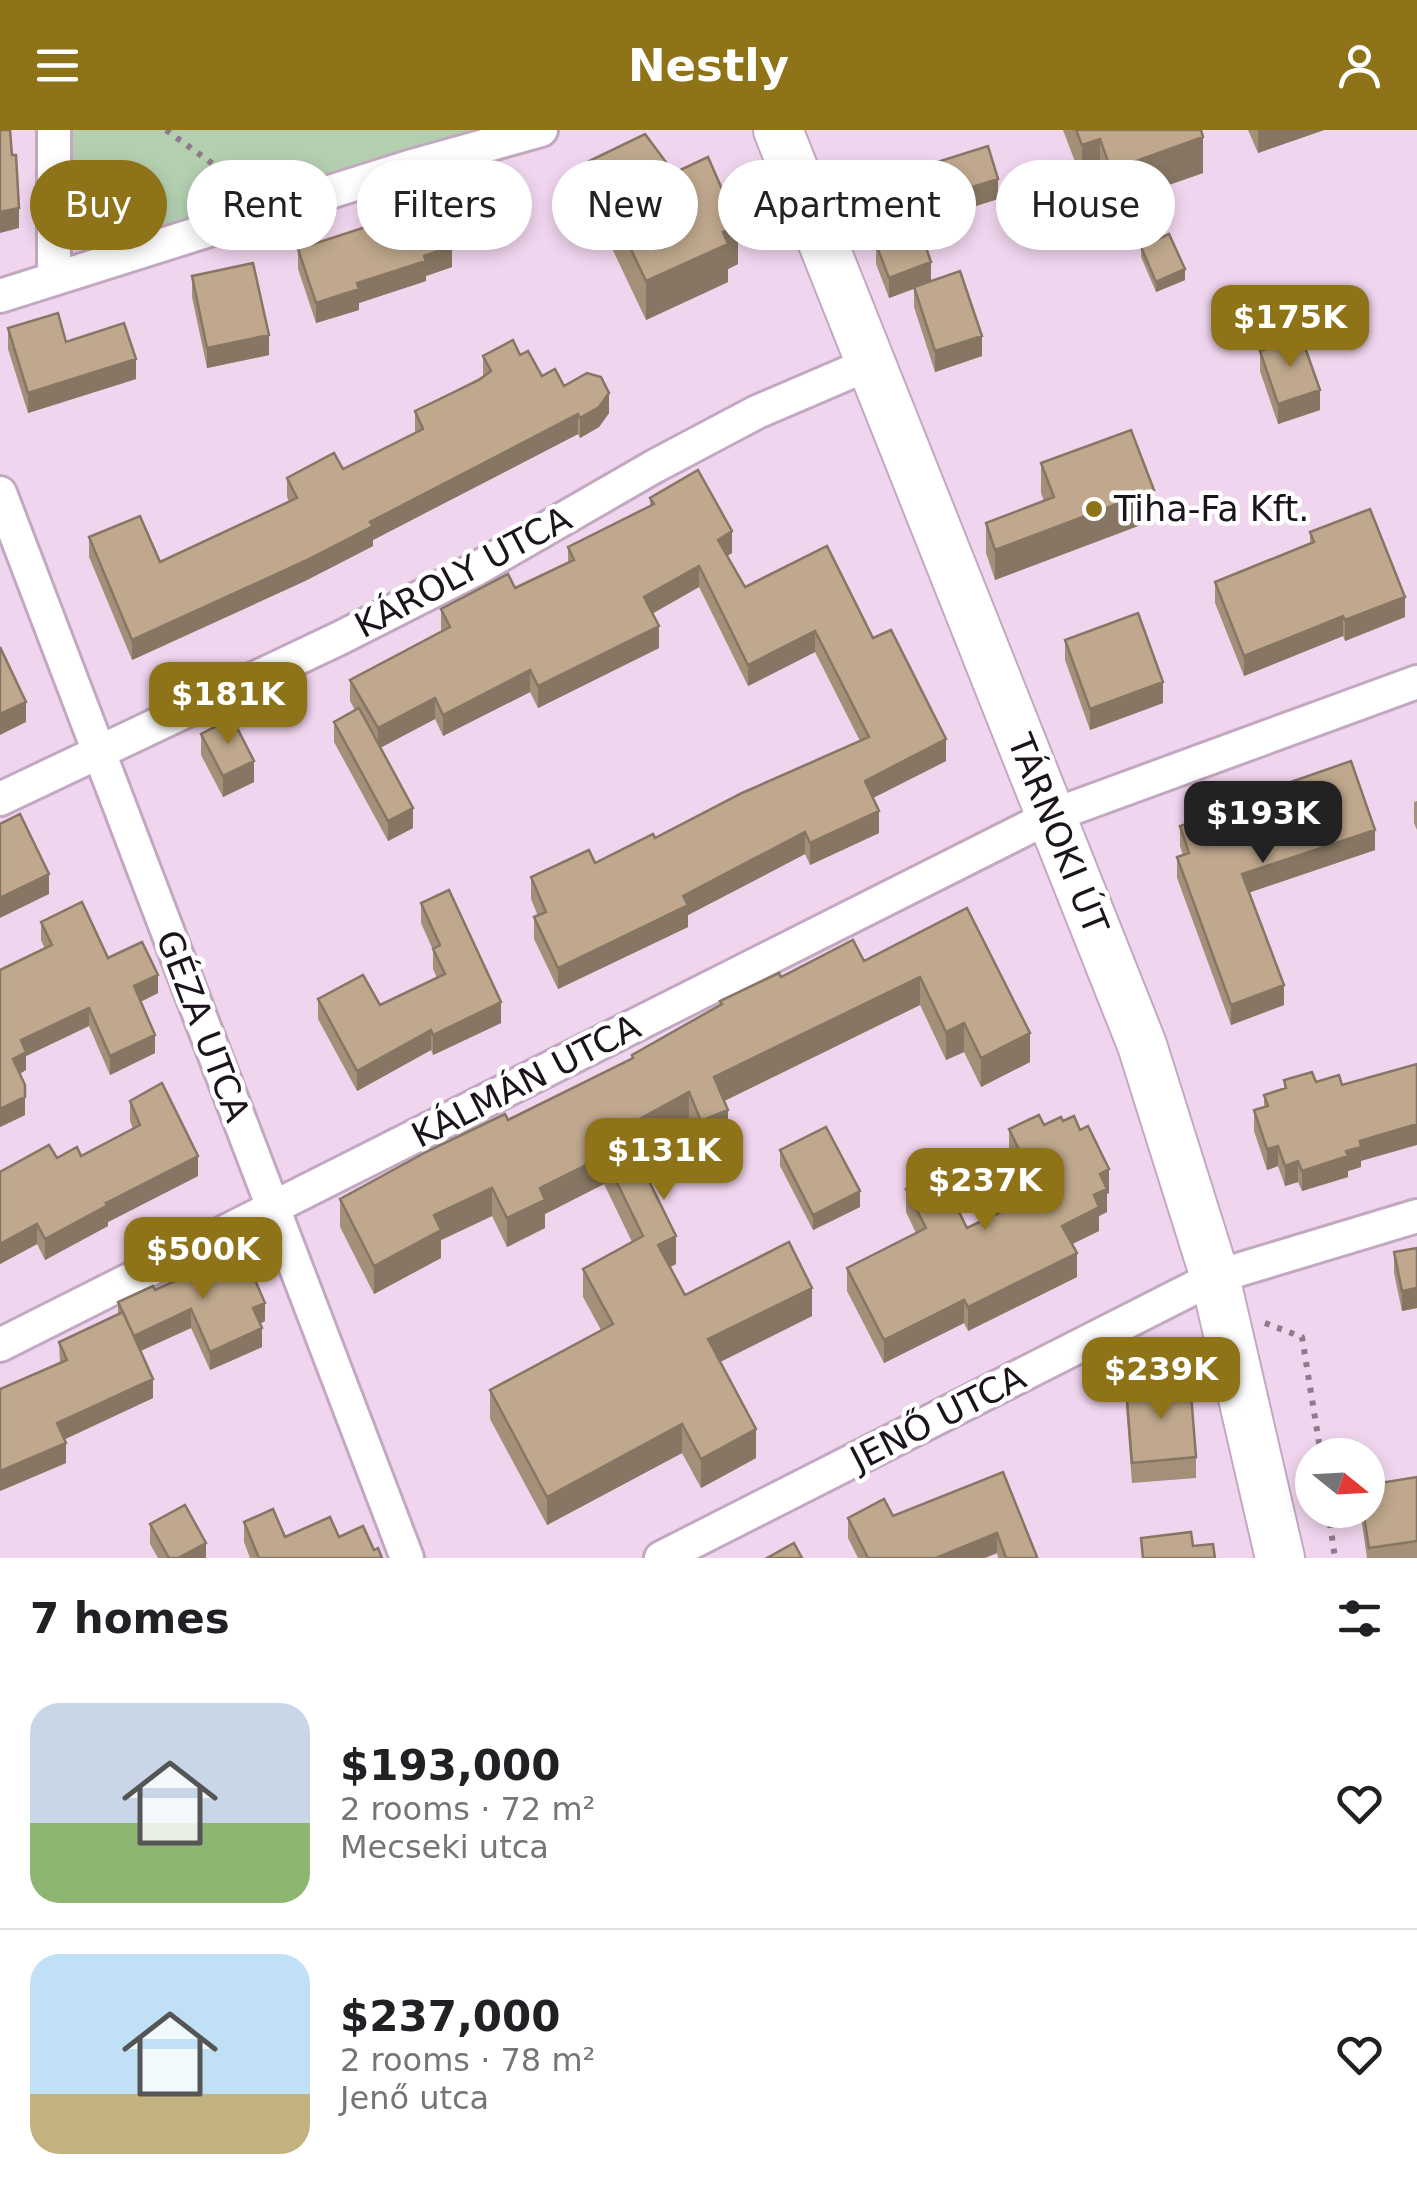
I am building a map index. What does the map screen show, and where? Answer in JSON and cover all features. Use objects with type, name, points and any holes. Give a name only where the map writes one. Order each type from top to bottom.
[{"type":"street","points":[[54,130],[54,276]]},
{"type":"street","points":[[337,190],[542,130]]},
{"type":"street","name":"TÁRNOKI ÚT","points":[[778,130],[1232,1272],[1280,1558]]},
{"type":"street","points":[[5,297],[54,276],[187,235]]},
{"type":"street","name":"KÁROLY UTCA","points":[[0,799],[374,621],[476,569],[757,412],[869,364]]},
{"type":"street","name":"GÉZA UTCA","points":[[0,494],[407,1558]]},
{"type":"street","name":"KÁLMÁN UTCA","points":[[0,1344],[1051,816],[1417,682]]},
{"type":"street","name":"JENŐ UTCA","points":[[660,1558],[1232,1272],[1417,1216]]},
{"type":"path","points":[[166,130],[207,160]]},
{"type":"path","points":[[1232,1272],[1260,1320],[1302,1337],[1317,1438]]},
{"type":"path","points":[[1331,1528],[1335,1558]]},
{"type":"green space","points":[[68,130],[518,130],[415,160],[357,160],[357,177],[337,183],[337,160],[187,160],[187,226],[167,232],[167,160],[67,160]]},
{"type":"building","points":[[0,130],[10,130],[12,155],[16,155],[19,208],[0,212]]},
{"type":"building","points":[[1076,130],[1201,130],[1203,137],[1139,160],[1107,160],[1100,139],[1082,145]]},
{"type":"building","points":[[645,134],[664,160],[591,160]]},
{"type":"building","points":[[988,146],[996,180],[976,186],[976,160],[944,160]]},
{"type":"building","points":[[708,157],[718,180],[718,249],[646,281],[631,250],[698,250],[698,162]]},
{"type":"building","points":[[357,230],[357,250],[441,250],[424,256],[426,261],[357,283],[359,289],[316,303],[298,250],[337,250],[337,236]]},
{"type":"building","points":[[1175,247],[1185,269],[1156,282],[1142,250]]},
{"type":"building","points":[[878,250],[927,250],[931,262],[889,278]]},
{"type":"building","points":[[253,263],[269,335],[207,348],[192,276]]},
{"type":"building","points":[[960,271],[982,336],[935,351],[914,287]]},
{"type":"building","points":[[58,313],[66,342],[124,323],[136,359],[28,393],[8,328]]},
{"type":"building","points":[[1301,336],[1320,390],[1278,404],[1260,351]]},
{"type":"building","points":[[513,340],[520,355],[528,351],[542,376],[555,369],[564,386],[587,373],[601,377],[609,393],[599,407],[580,418],[578,414],[370,522],[373,526],[132,640],[89,537],[140,516],[160,562],[297,498],[287,478],[334,453],[343,469],[423,429],[415,411],[479,380],[491,371],[483,356]]},
{"type":"building","points":[[1131,430],[1154,490],[995,550],[986,523],[1054,497],[1041,463]]},
{"type":"building","points":[[698,470],[732,531],[718,540],[745,587],[827,546],[873,638],[891,630],[946,739],[865,781],[879,811],[810,843],[805,832],[683,896],[688,905],[558,968],[534,917],[546,912],[531,877],[589,850],[595,863],[869,737],[815,631],[748,665],[699,566],[644,597],[659,626],[538,686],[530,670],[443,715],[435,698],[378,728],[350,680],[450,627],[441,609],[508,574],[515,588],[574,560],[568,547],[654,504],[650,498]]},
{"type":"building","points":[[1370,509],[1405,597],[1345,620],[1343,616],[1244,656],[1215,582],[1314,542],[1310,532]]},
{"type":"building","points":[[1138,613],[1163,682],[1090,709],[1065,640]]},
{"type":"building","points":[[0,647],[26,702],[0,714]]},
{"type":"building","points":[[359,708],[413,808],[388,821],[334,722]]},
{"type":"building","points":[[232,718],[254,761],[223,776],[201,734]]},
{"type":"building","points":[[1351,761],[1375,830],[1242,874],[1284,985],[1231,1005],[1177,857],[1189,853],[1180,826],[1287,791],[1285,784]]},
{"type":"building","points":[[20,814],[49,874],[0,898],[0,824]]},
{"type":"building","points":[[449,890],[501,1002],[433,1035],[431,1030],[357,1071],[318,999],[363,975],[380,1005],[445,974],[433,949],[440,945],[421,903]]},
{"type":"building","points":[[82,902],[108,958],[142,942],[158,975],[134,986],[155,1035],[110,1056],[89,1008],[21,1040],[26,1052],[13,1059],[25,1085],[25,1097],[0,1109],[0,970],[52,945],[41,922]]},
{"type":"building","points":[[967,908],[1030,1033],[981,1058],[964,1023],[946,1032],[920,977],[714,1077],[728,1110],[701,1121],[689,1092],[623,1128],[676,1236],[658,1245],[685,1295],[789,1242],[812,1288],[708,1339],[756,1429],[701,1459],[682,1424],[547,1497],[490,1390],[613,1324],[583,1269],[643,1236],[604,1156],[540,1188],[545,1200],[507,1218],[492,1188],[434,1215],[441,1230],[374,1266],[340,1199],[428,1151],[505,1114],[508,1120],[633,1058],[632,1055],[722,1004],[720,1001],[779,973],[781,977],[853,940],[864,961]]},
{"type":"building","points":[[1417,1064],[1417,1124],[1360,1141],[1361,1147],[1346,1151],[1348,1156],[1302,1171],[1298,1161],[1285,1166],[1278,1146],[1267,1149],[1254,1110],[1268,1106],[1264,1095],[1286,1088],[1284,1080],[1312,1072],[1316,1082],[1339,1075],[1342,1085]]},
{"type":"building","points":[[162,1083],[198,1156],[45,1239],[37,1224],[0,1244],[0,1172],[49,1145],[57,1158],[77,1147],[81,1156],[140,1125],[130,1101]]},
{"type":"building","points":[[1039,1115],[1044,1125],[1074,1116],[1080,1130],[1088,1126],[1109,1169],[1100,1174],[1107,1189],[1094,1195],[1099,1207],[1062,1226],[1077,1253],[968,1307],[964,1300],[884,1340],[847,1268],[926,1228],[906,1189],[939,1172],[967,1228],[1040,1193],[1009,1129]]},
{"type":"building","points":[[826,1127],[860,1191],[813,1215],[780,1150]]},
{"type":"building","points":[[1417,1248],[1417,1288],[1402,1291],[1394,1252]]},
{"type":"building","points":[[242,1250],[265,1303],[253,1308],[262,1328],[210,1352],[191,1309],[134,1336],[118,1302],[153,1286],[155,1290]]},
{"type":"building","points":[[123,1312],[153,1379],[57,1423],[66,1443],[0,1471],[0,1389],[67,1360],[59,1342]]},
{"type":"building","points":[[1190,1381],[1196,1457],[1132,1463],[1126,1387]]},
{"type":"building","points":[[1003,1472],[1035,1558],[1006,1558],[997,1533],[936,1558],[868,1558],[848,1518],[884,1499],[893,1516]]},
{"type":"building","points":[[1417,1477],[1417,1541],[1369,1548],[1366,1528],[1385,1528],[1385,1482]]},
{"type":"building","points":[[185,1505],[206,1543],[178,1558],[169,1558],[150,1524]]},
{"type":"building","points":[[273,1509],[285,1537],[330,1517],[339,1537],[363,1526],[382,1558],[259,1558],[244,1522]]},
{"type":"building","points":[[1191,1532],[1193,1546],[1213,1544],[1215,1558],[1143,1558],[1141,1538]]},
{"type":"building","points":[[794,1543],[802,1558],[767,1558]]},
{"type":"place","name":"Tiha-Fa Kft.","points":[[1094,509]]}]
